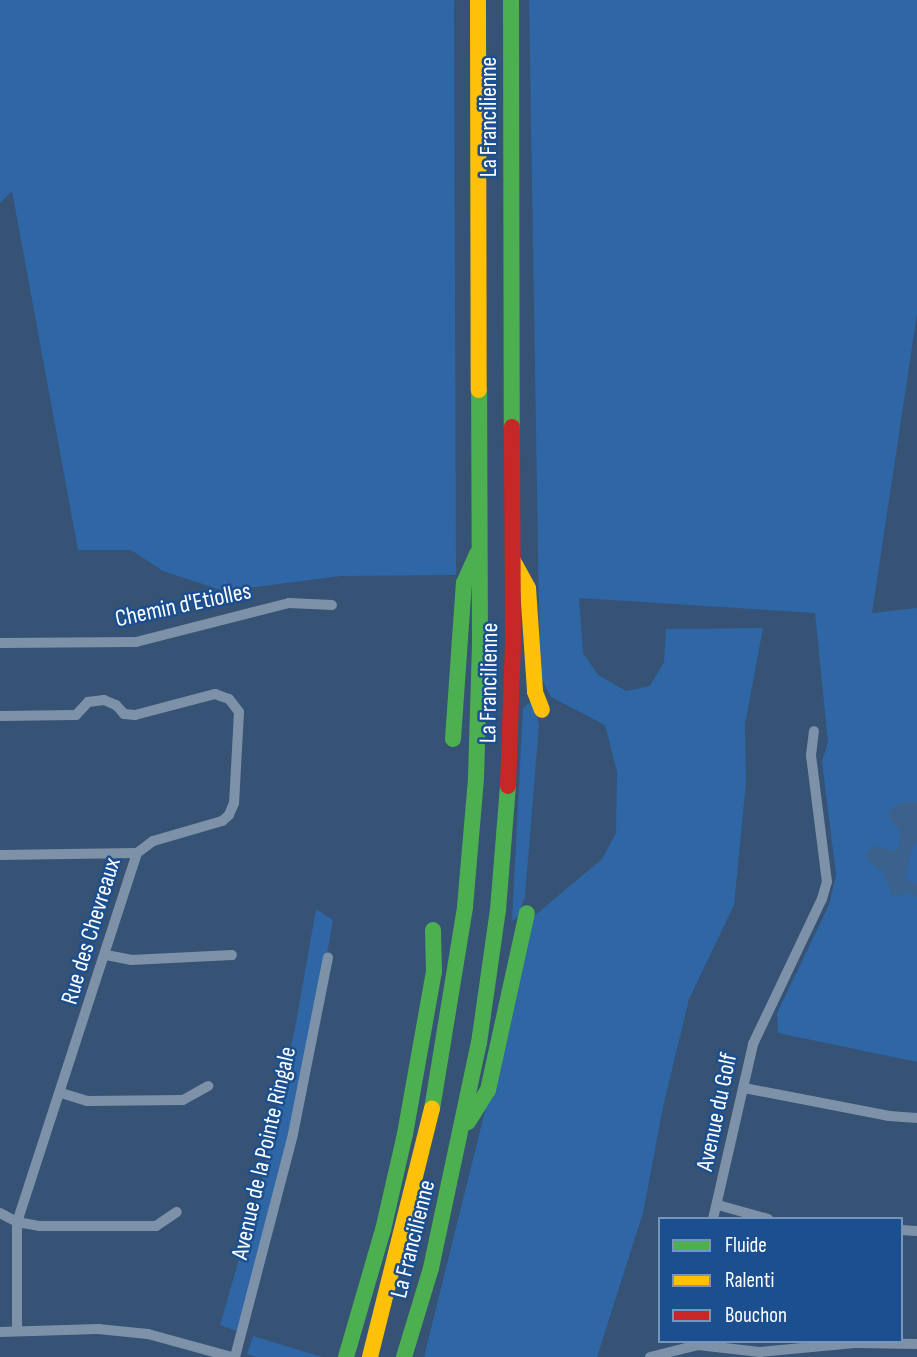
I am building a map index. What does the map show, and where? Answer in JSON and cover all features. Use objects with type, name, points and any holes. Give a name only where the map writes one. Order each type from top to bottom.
[{"type":"highway","name":"La Francilienne","points":[[370,1357],[425,1145],[448,1023],[465,907],[476,765],[479,547],[478,0]]},
{"type":"highway","name":"La Francilienne","points":[[404,1357],[431,1268],[479,1043],[498,910],[509,774],[513,561],[511,0]]},
{"type":"highway","points":[[453,739],[464,583],[479,547]]},
{"type":"highway","points":[[513,561],[528,587],[535,692],[542,710]]},
{"type":"highway","points":[[462,1130],[488,1090],[527,913]]},
{"type":"highway","points":[[346,1357],[380,1242],[405,1134],[434,972],[433,930]]},
{"type":"street","name":"Chemin d'Etiolles","points":[[0,643],[136,642],[289,603],[332,606]]},
{"type":"street","name":"Rue des Chevreaux","points":[[0,716],[76,715],[88,702],[104,700],[116,705],[124,714],[135,715],[215,694],[229,699],[239,712],[234,803],[229,815],[222,821],[153,841],[137,853],[17,1222],[17,1331]]},
{"type":"street","name":"Avenue du Golf","points":[[714,1217],[753,1044],[827,882],[811,755],[814,731]]},
{"type":"street","points":[[0,855],[137,853]]},
{"type":"street","points":[[106,954],[131,960],[232,955]]},
{"type":"street","name":"Avenue de la Pointe Ringale","points":[[233,1357],[244,1331],[293,1134],[328,957]]},
{"type":"street","points":[[61,1093],[86,1101],[183,1100],[208,1086]]},
{"type":"street","points":[[744,1088],[890,1116],[917,1118]]},
{"type":"street","points":[[718,1205],[761,1217]]},
{"type":"street","points":[[0,1213],[17,1222],[38,1226],[156,1226],[177,1212]]},
{"type":"street","points":[[0,1326],[17,1331]]},
{"type":"street","points":[[0,1332],[98,1329],[148,1334],[233,1357]]},
{"type":"street","points":[[662,1353],[666,1343]]},
{"type":"street","points":[[650,1357],[697,1343],[760,1352],[855,1343],[917,1344]]},
{"type":"shaded area","points":[[0,0],[454,0],[456,575],[341,576],[224,591],[163,571],[131,550],[78,550],[12,191],[0,203]]},
{"type":"shaded area","points":[[529,0],[917,0],[917,314],[872,613],[917,608],[917,1062],[778,1033],[777,1013],[829,905],[836,875],[822,762],[828,742],[815,613],[579,598],[583,653],[598,675],[626,691],[650,686],[664,662],[666,629],[763,628],[745,724],[746,783],[734,905],[689,999],[663,1107],[643,1213],[597,1357],[424,1357],[533,917],[602,859],[616,833],[617,772],[605,725],[551,697],[540,676]]},
{"type":"shaded area","points":[[533,700],[539,725],[525,896],[518,917],[512,921],[523,708]]},
{"type":"shaded area","points":[[902,802],[917,802],[917,842],[912,848],[905,878],[917,884],[917,898],[911,893],[892,896],[884,873],[868,861],[865,854],[874,846],[894,851],[899,847],[900,830],[889,818],[889,810]]},
{"type":"shaded area","points":[[316,909],[333,920],[304,1084],[237,1331],[220,1325],[261,1183],[296,1023]]},
{"type":"shaded area","points":[[253,1336],[322,1357],[257,1357],[247,1354]]},
{"type":"traffic: fast","points":[[511,0],[512,427]]},
{"type":"traffic: fast","points":[[432,1109],[465,907],[476,778],[480,646],[479,390]]},
{"type":"traffic: fast","points":[[453,739],[464,583],[477,554]]},
{"type":"traffic: fast","points":[[404,1357],[431,1268],[479,1043],[498,910],[508,786]]},
{"type":"traffic: fast","points":[[468,1122],[488,1090],[527,913]]},
{"type":"traffic: fast","points":[[346,1357],[383,1230],[405,1134],[434,972],[433,930]]},
{"type":"traffic: slow","points":[[478,0],[479,390]]},
{"type":"traffic: slow","points":[[513,561],[528,588],[535,692],[542,710]]},
{"type":"traffic: slow","points":[[370,1357],[432,1109]]},
{"type":"traffic: jam","points":[[508,786],[513,643],[512,427]]}]
